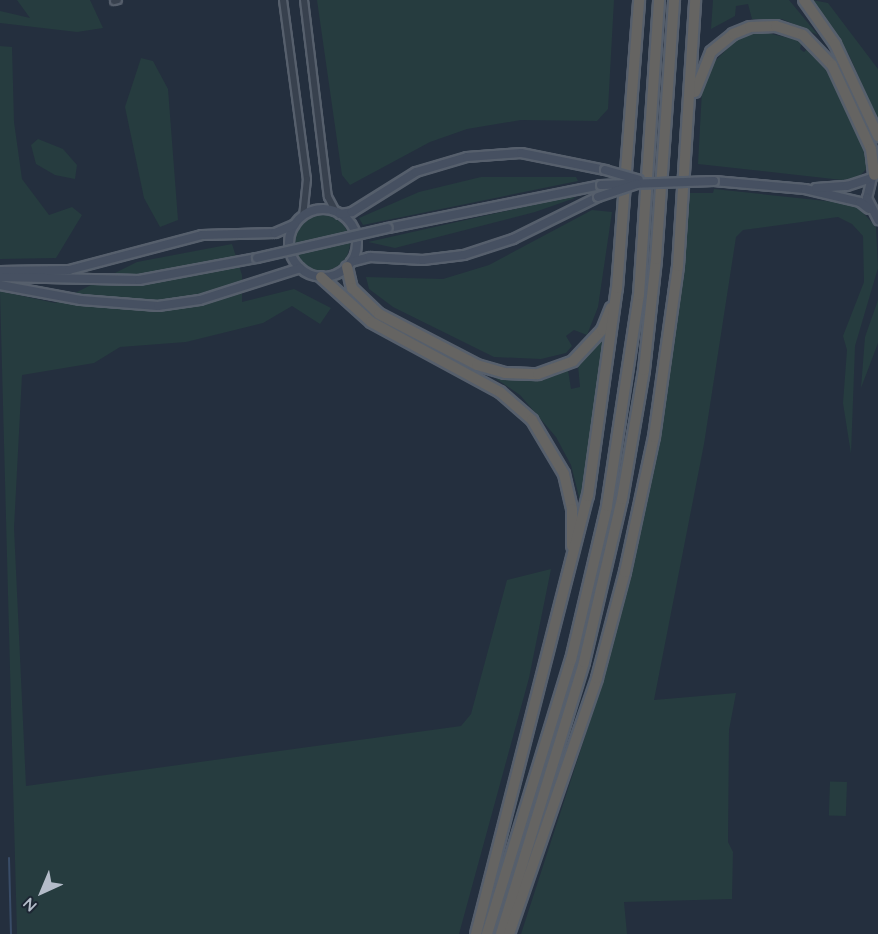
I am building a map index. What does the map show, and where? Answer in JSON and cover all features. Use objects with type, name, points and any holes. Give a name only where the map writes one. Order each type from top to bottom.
[{"type":"highway","points":[[476,934],[571,572],[602,412],[617,288],[639,0]]},
{"type":"highway","points":[[487,934],[562,693],[607,506],[639,295],[659,0]]},
{"type":"highway","points":[[501,934],[584,662],[624,489],[644,370],[654,281],[674,0]]},
{"type":"highway","points":[[509,934],[597,678],[636,526],[671,324],[689,116],[695,0]]},
{"type":"highway","points":[[804,0],[835,44],[878,136]]},
{"type":"highway","points":[[689,116],[698,75],[720,42],[750,27],[790,29],[816,44],[832,65],[872,149],[874,174]]},
{"type":"highway","points":[[349,265],[352,288],[379,314],[477,365],[523,375],[565,366],[586,352],[602,330],[617,288]]},
{"type":"highway","points":[[321,277],[371,322],[500,392],[532,420],[553,449],[568,488],[573,531],[571,572]]},
{"type":"main road","points":[[0,271],[69,270],[202,235],[275,233],[294,225],[303,216],[319,210],[338,213],[352,212],[416,172],[467,157],[521,153],[605,170],[642,181]]},
{"type":"main road","points":[[806,189],[847,186],[874,174]]},
{"type":"main road","points":[[869,209],[867,198],[874,174]]},
{"type":"main road","points":[[0,285],[81,300],[158,306],[200,300],[300,268],[321,277],[370,257],[423,260],[464,255],[513,239],[598,197],[642,181]]},
{"type":"main road","points":[[0,277],[139,280],[257,258],[388,228],[601,185],[642,181],[714,181],[806,189],[860,202],[878,220]]},
{"type":"main road","points":[[338,213],[356,236],[349,265]]},
{"type":"main road","points":[[294,225],[289,244],[300,268]]},
{"type":"street","points":[[283,0],[307,179],[303,216]]},
{"type":"street","points":[[304,0],[328,197],[338,213]]},
{"type":"green space","points":[[17,0],[90,0],[103,28],[77,32],[0,23],[0,11],[30,18]]},
{"type":"green space","points":[[317,0],[614,0],[608,109],[597,121],[521,120],[467,129],[430,142],[350,185],[342,175]]},
{"type":"green space","points":[[713,0],[789,0],[818,35],[782,19],[752,19],[748,4],[736,6],[735,16],[711,29]]},
{"type":"green space","points":[[812,0],[828,3],[878,69],[878,121],[849,55]]},
{"type":"green space","points":[[759,31],[802,41],[800,49],[804,52],[809,47],[823,59],[870,156],[869,166],[858,178],[842,180],[698,164],[702,90],[710,66],[738,38]]},
{"type":"green space","points":[[0,46],[12,47],[14,122],[22,179],[49,215],[72,207],[82,215],[56,258],[0,259]]},
{"type":"green space","points":[[141,58],[153,61],[168,89],[178,220],[160,227],[144,198],[125,107]]},
{"type":"green space","points":[[38,139],[63,149],[77,165],[75,179],[55,175],[36,164],[31,145]]},
{"type":"green space","points":[[481,177],[576,177],[578,181],[363,225],[359,218],[419,192]]},
{"type":"green space","points":[[714,189],[845,203],[858,207],[876,227],[878,268],[855,346],[851,454],[843,403],[847,350],[843,336],[864,282],[863,236],[852,224],[838,217],[743,230],[736,237],[704,444],[654,700],[736,693],[729,730],[728,842],[733,852],[732,899],[624,902],[627,934],[521,934],[603,681],[631,574],[669,379],[690,193],[713,193]]},
{"type":"green space","points":[[572,196],[575,198],[535,212],[395,248],[368,242]]},
{"type":"green space","points":[[592,210],[612,212],[598,307],[587,335],[574,330],[566,336],[572,346],[566,353],[541,359],[494,357],[393,307],[369,289],[366,277],[443,279],[489,265]]},
{"type":"green space","points":[[322,215],[333,217],[342,223],[348,232],[350,243],[348,254],[342,263],[333,269],[322,271],[311,269],[302,263],[296,254],[294,243],[296,232],[302,223],[311,217]]},
{"type":"green space","points":[[232,244],[242,275],[242,302],[294,289],[331,308],[320,324],[292,306],[263,323],[186,342],[120,347],[94,363],[22,375],[14,528],[26,786],[461,726],[471,714],[507,580],[551,569],[529,678],[459,934],[17,934],[0,291],[55,303],[137,262]]},
{"type":"green space","points":[[878,300],[878,343],[861,388],[865,337]]},
{"type":"green space","points":[[605,338],[580,501],[571,465],[556,437],[520,395],[495,378],[528,380],[568,370],[571,389],[580,387],[578,365]]},
{"type":"green space","points":[[830,781],[847,782],[846,816],[829,815]]},
{"type":"waterway","points":[[9,858],[11,934]]}]
